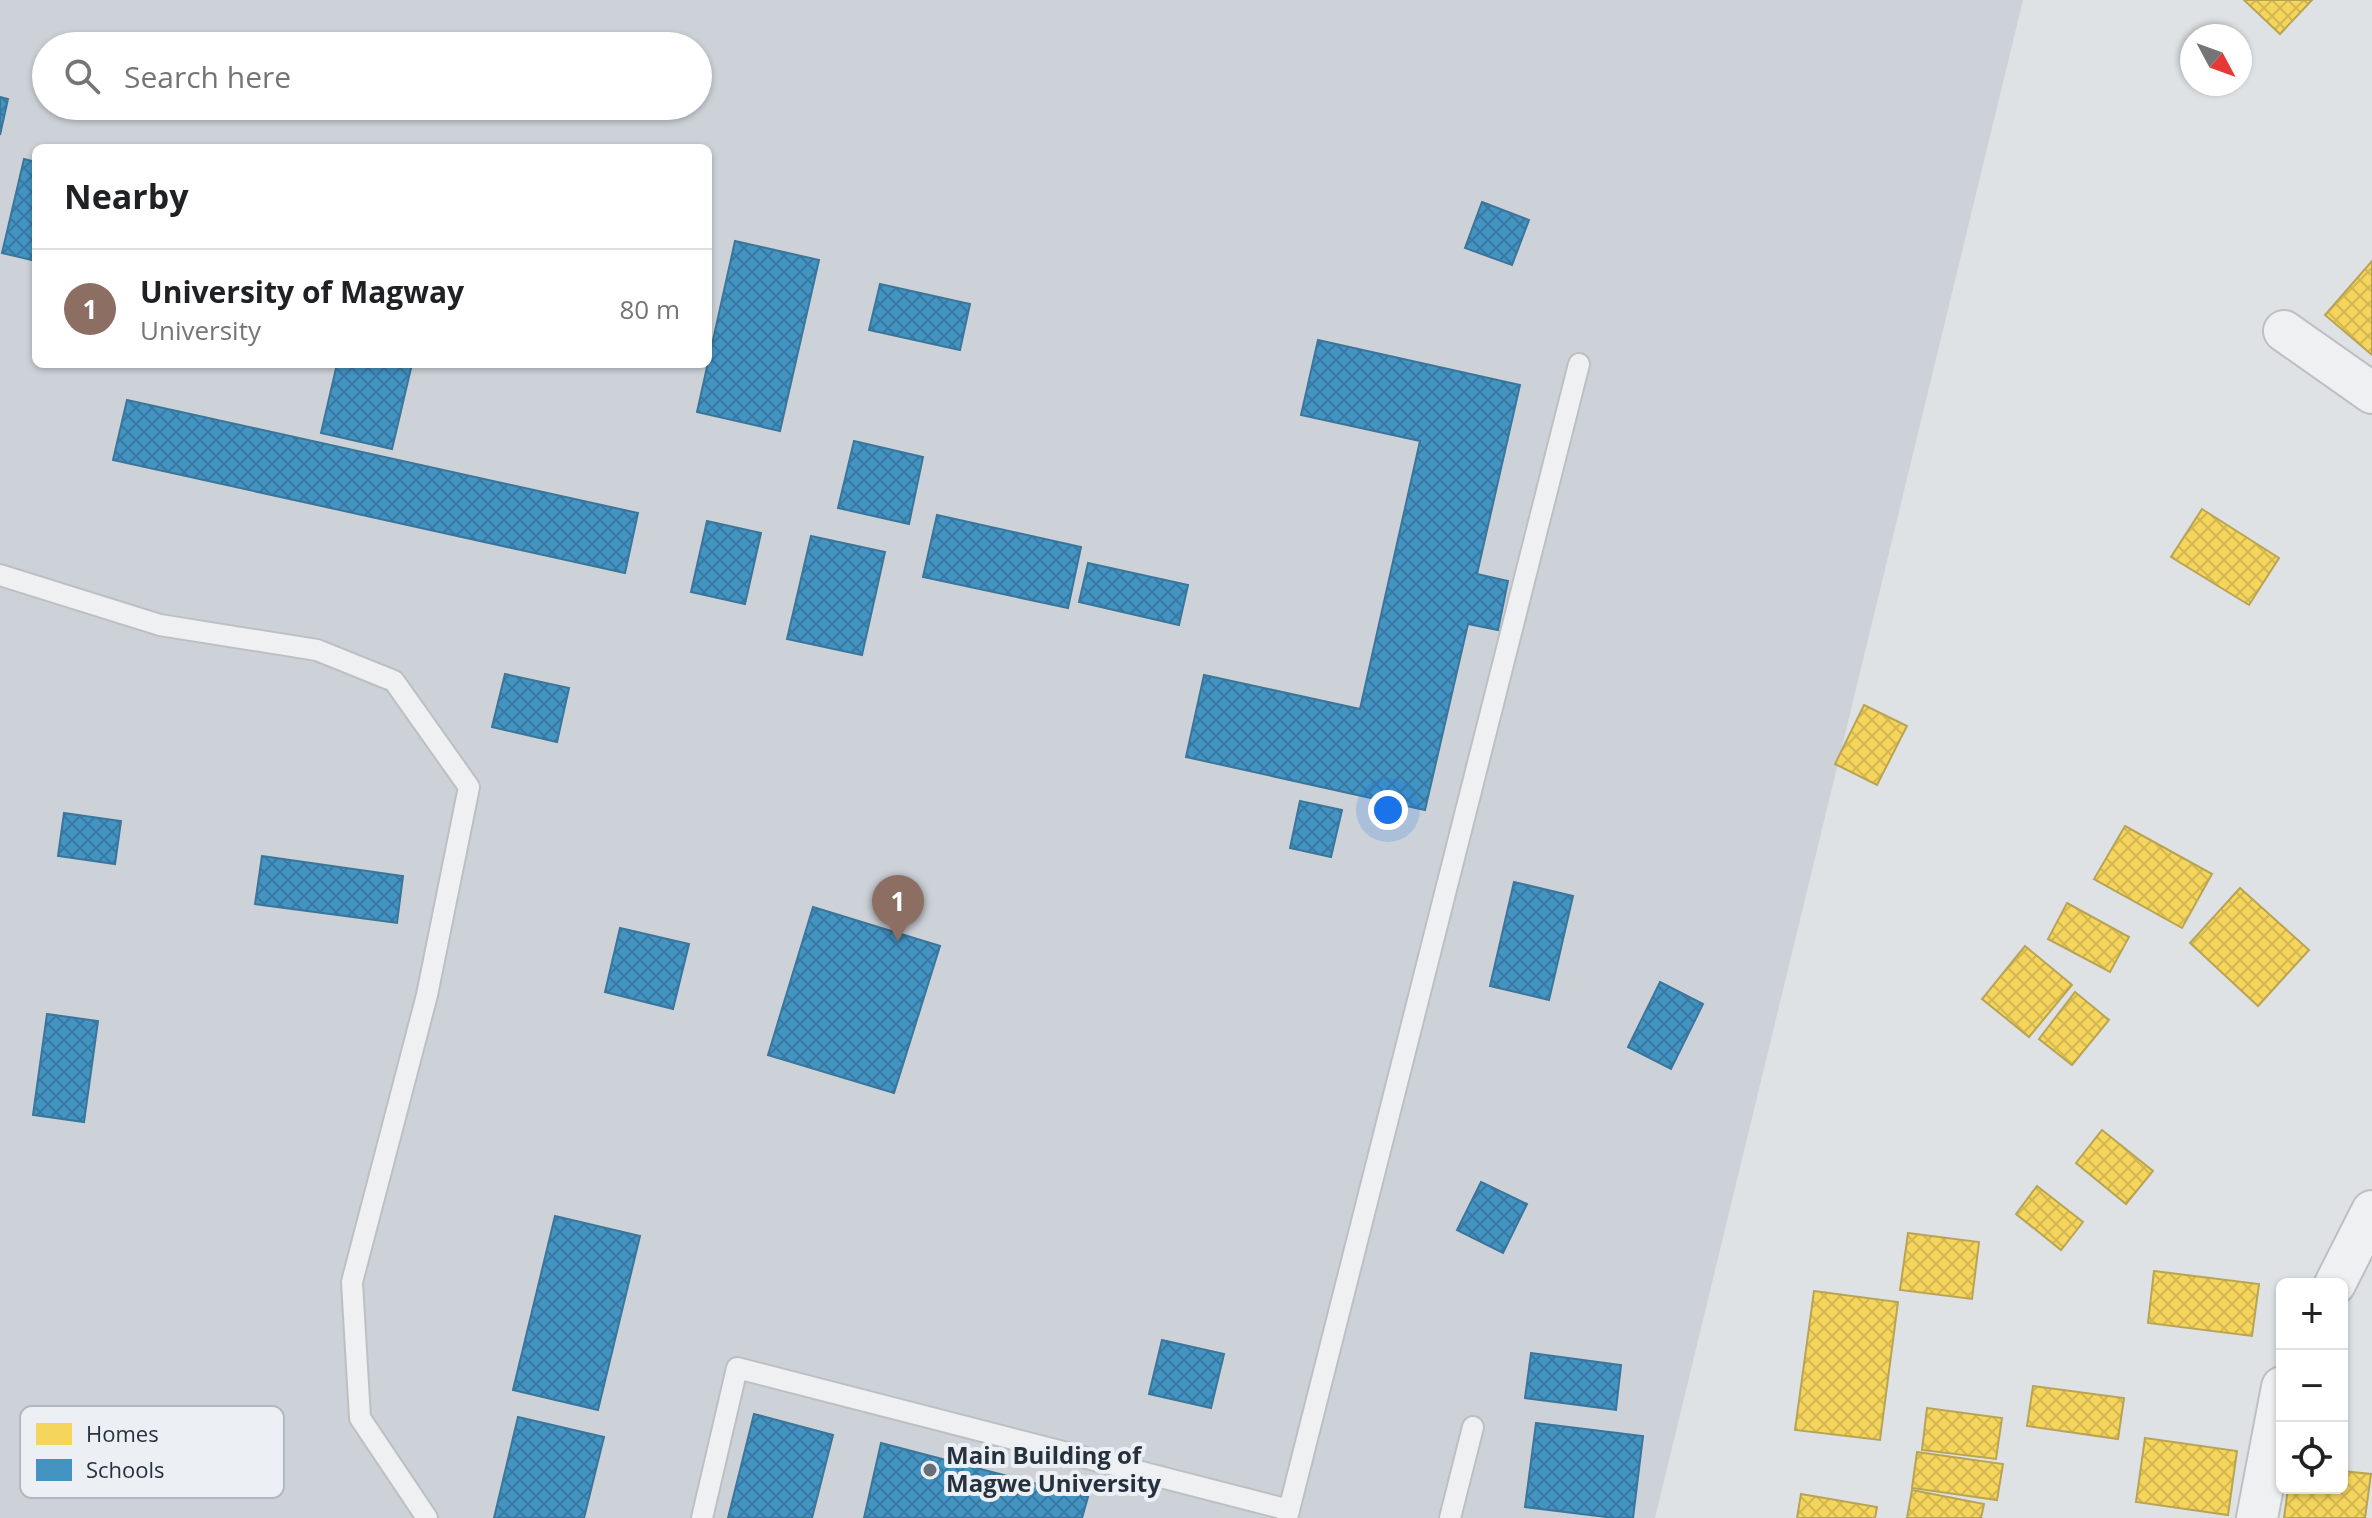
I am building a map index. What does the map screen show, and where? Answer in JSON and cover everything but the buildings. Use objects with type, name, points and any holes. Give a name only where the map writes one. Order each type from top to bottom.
[{"type":"street","points":[[2284,331],[2372,393]]},
{"type":"street","points":[[2338,1278],[2372,1211]]},
{"type":"street","points":[[2257,1518],[2276,1418]]},
{"type":"lane","points":[[702,1518],[737,1368],[1288,1514],[1579,364]]},
{"type":"lane","points":[[0,575],[160,625],[317,650],[394,681],[469,787],[427,995],[352,1282],[360,1418],[427,1518]]},
{"type":"lane","points":[[1450,1518],[1473,1427]]},
{"type":"shaded area","points":[[0,0],[2023,0],[1655,1518],[0,1518]]},
{"type":"place","name":"University of Magway","points":[[898,941]]},
{"type":"place","name":"Main Building of Magwe University","points":[[930,1470]]}]
